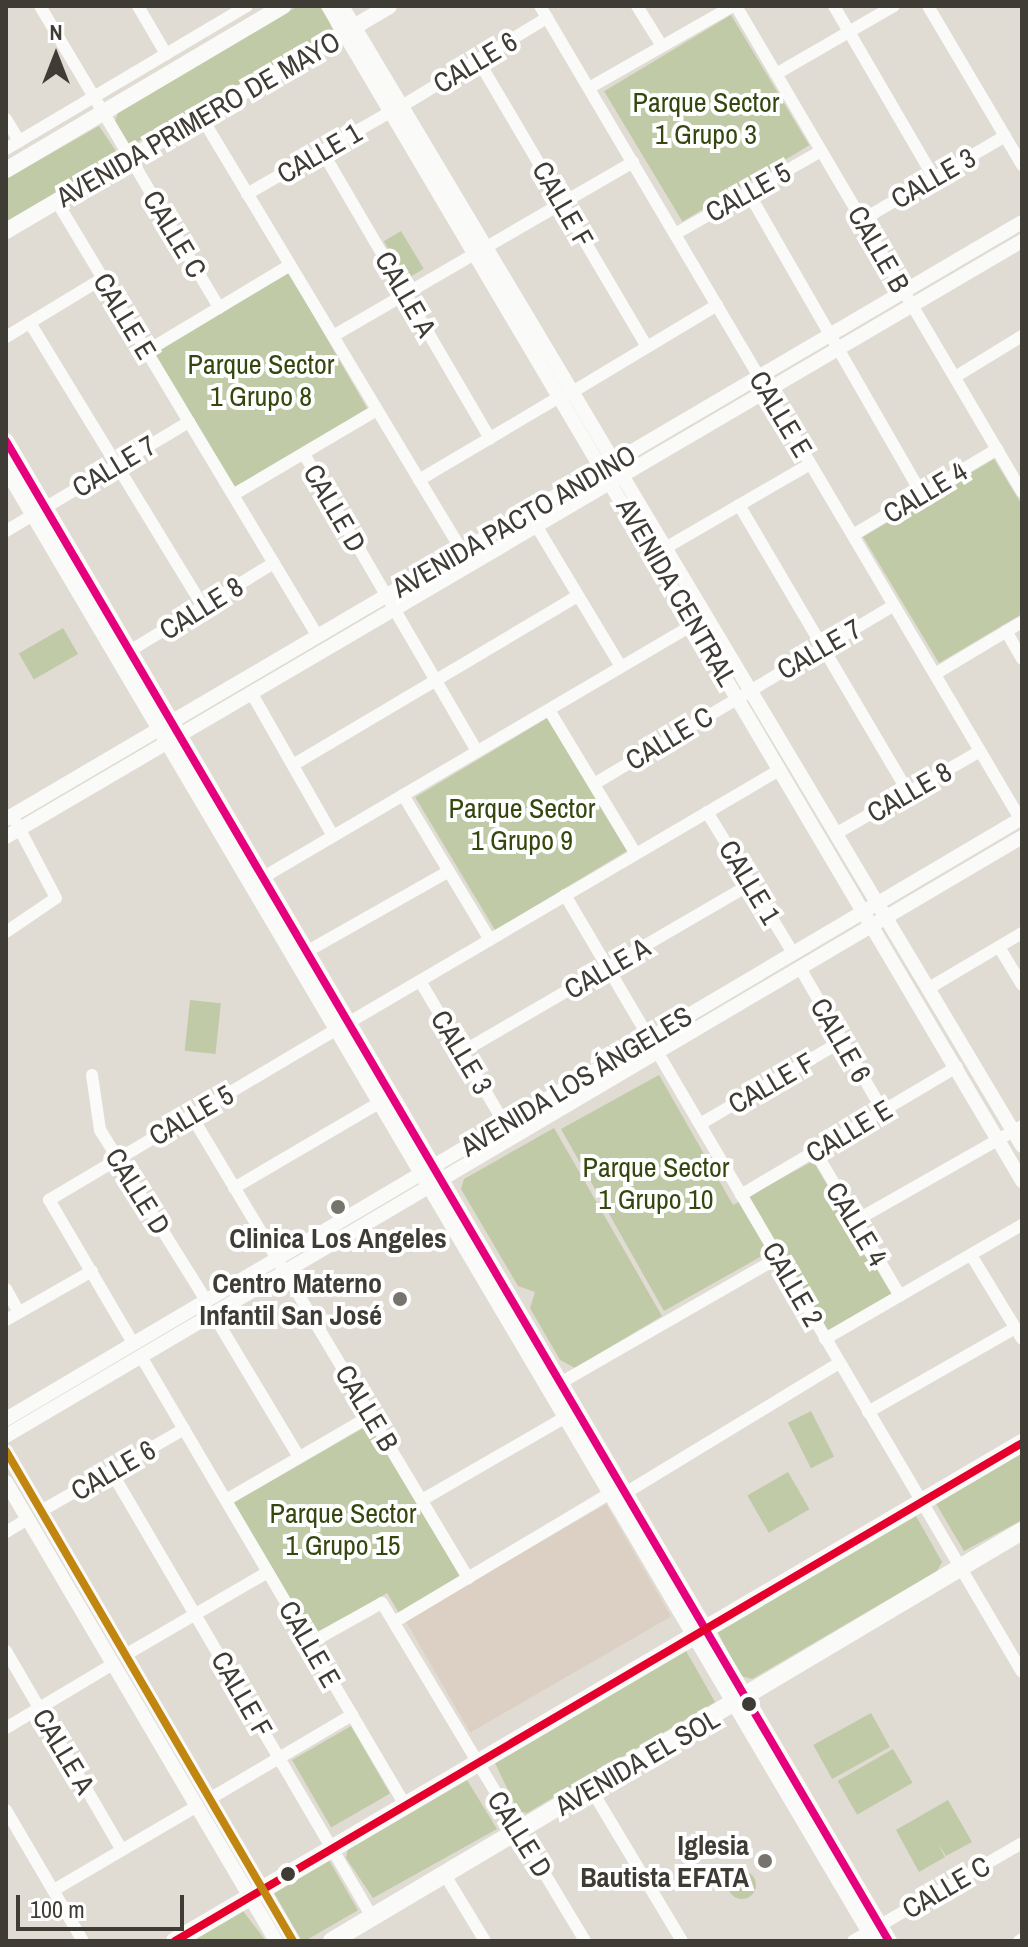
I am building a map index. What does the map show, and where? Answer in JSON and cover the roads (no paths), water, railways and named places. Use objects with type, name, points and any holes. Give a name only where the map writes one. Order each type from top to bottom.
[{"type":"main road","name":"AVENIDA PRIMERO DE MAYO","points":[[6,170],[283,6]]},
{"type":"main road","name":"AVENIDA PRIMERO DE MAYO","points":[[6,231],[389,6]]},
{"type":"main road","points":[[6,441],[39,511],[162,726],[430,1177],[564,1418],[609,1494],[700,1631],[875,1933],[889,1941]]},
{"type":"main road","points":[[6,468],[39,511],[128,652],[162,726]]},
{"type":"main road","points":[[171,741],[262,878],[306,952],[377,1104],[430,1177],[562,1382],[627,1492],[700,1631]]},
{"type":"main road","points":[[175,1941],[1022,1443]]},
{"type":"main road","name":"AVENIDA EL SOL","points":[[332,1941],[1022,1531]]},
{"type":"street","points":[[40,6],[93,96]]},
{"type":"street","points":[[138,6],[166,54]]},
{"type":"street","points":[[6,149],[247,6]]},
{"type":"street","name":"AVENIDA CENTRAL","points":[[328,6],[350,30]]},
{"type":"street","name":"AVENIDA CENTRAL","points":[[342,6],[350,30],[615,472],[696,623],[837,833],[929,988],[1018,1128],[1022,1146]]},
{"type":"street","name":"CALLE E","points":[[540,6],[1021,819]]},
{"type":"street","points":[[637,6],[662,46]]},
{"type":"street","points":[[589,88],[734,6]]},
{"type":"street","name":"CALLE B","points":[[734,6],[1022,492]]},
{"type":"street","points":[[834,6],[934,178]]},
{"type":"street","points":[[776,74],[894,6]]},
{"type":"street","points":[[928,6],[1022,165]]},
{"type":"street","name":"CALLE 6","points":[[396,109],[547,18]]},
{"type":"street","name":"CALLE F","points":[[478,60],[647,347]]},
{"type":"street","name":"CALLE C","points":[[93,96],[219,308]]},
{"type":"street","name":"CALLE 1","points":[[247,194],[396,109]]},
{"type":"street","points":[[202,118],[462,551]]},
{"type":"street","points":[[6,119],[19,141]]},
{"type":"street","name":"CALLE 3","points":[[862,220],[1005,136]]},
{"type":"street","name":"CALLE A","points":[[322,151],[490,438]]},
{"type":"street","name":"CALLE 5","points":[[675,234],[821,151]]},
{"type":"street","points":[[333,336],[633,162]]},
{"type":"street","points":[[748,192],[922,494]]},
{"type":"street","name":"CALLE E","points":[[57,202],[317,635]]},
{"type":"street","name":"AVENIDA PACTO ANDINO","points":[[6,837],[252,694],[390,604],[462,551],[768,391],[904,291],[1022,222]]},
{"type":"street","name":"AVENIDA PACTO ANDINO","points":[[9,817],[317,635],[390,604],[537,527],[759,377],[912,306],[1022,241]]},
{"type":"street","points":[[147,351],[290,265]]},
{"type":"street","points":[[6,337],[103,278]]},
{"type":"street","points":[[419,480],[717,305]]},
{"type":"street","points":[[30,323],[203,606]]},
{"type":"street","points":[[955,377],[1022,336]]},
{"type":"street","points":[[233,495],[377,410]]},
{"type":"street","name":"CALLE 7","points":[[39,511],[189,422]]},
{"type":"street","name":"CALLE 4","points":[[853,535],[997,449]]},
{"type":"street","name":"CALLE D","points":[[304,454],[390,604]]},
{"type":"street","points":[[667,547],[810,464]]},
{"type":"street","name":"AVENIDA CENTRAL","points":[[615,472],[667,547],[744,692],[779,770],[1022,1181]]},
{"type":"street","points":[[739,505],[908,792]]},
{"type":"street","points":[[6,531],[39,511]]},
{"type":"street","points":[[537,527],[621,667]]},
{"type":"street","name":"CALLE 8","points":[[128,652],[274,563]]},
{"type":"street","points":[[293,765],[578,596]]},
{"type":"street","points":[[390,604],[477,751]]},
{"type":"street","name":"CALLE 7","points":[[744,692],[894,605]]},
{"type":"street","points":[[935,674],[1022,622]]},
{"type":"street","points":[[262,878],[696,623]]},
{"type":"street","points":[[1006,631],[1022,659]]},
{"type":"street","name":"CALLE C","points":[[594,784],[744,692]]},
{"type":"street","points":[[252,694],[333,836]]},
{"type":"street","points":[[549,710],[636,854]]},
{"type":"street","name":"CALLE 8","points":[[837,833],[980,751]]},
{"type":"street","points":[[341,1027],[779,770]]},
{"type":"street","points":[[403,795],[490,940]]},
{"type":"street","name":"CALLE 1","points":[[707,812],[793,953]]},
{"type":"street","points":[[6,932],[56,898],[20,829],[9,817]]},
{"type":"street","name":"AVENIDA LOS ÁNGELES","points":[[6,1419],[133,1343],[285,1272],[505,1124],[1021,819]]},
{"type":"street","name":"AVENIDA LOS ÁNGELES","points":[[6,1436],[142,1358],[276,1259],[658,1053],[1022,837]]},
{"type":"street","points":[[306,952],[449,871]]},
{"type":"street","name":"CALLE A","points":[[462,1052],[751,884]]},
{"type":"street","name":"CALLE 2","points":[[565,895],[920,1502],[1017,1652],[1022,1672]]},
{"type":"street","points":[[929,988],[1022,933]]},
{"type":"street","points":[[999,947],[1022,985]]},
{"type":"street","name":"CALLE 6","points":[[800,968],[883,1111]]},
{"type":"street","name":"CALLE 3","points":[[420,981],[505,1124]]},
{"type":"street","name":"CALLE 5","points":[[92,1271],[49,1200],[341,1027]]},
{"type":"street","name":"CALLE F","points":[[700,1124],[842,1041]]},
{"type":"street","name":"CALLE E","points":[[741,1195],[957,1067]]},
{"type":"street","name":"CALLE D","points":[[92,1075],[94,1119],[210,1307]]},
{"type":"street","points":[[234,1188],[377,1104]]},
{"type":"street","name":"CALLE B","points":[[191,1115],[468,1578]]},
{"type":"street","points":[[855,1221],[1018,1128]]},
{"type":"street","name":"CALLE 4","points":[[815,1151],[900,1296]]},
{"type":"street","points":[[825,1339],[1022,1225]]},
{"type":"street","points":[[971,1255],[1022,1339]]},
{"type":"street","points":[[562,1382],[778,1258]]},
{"type":"street","points":[[6,1320],[92,1271],[133,1343]]},
{"type":"street","points":[[6,1289],[19,1312]]},
{"type":"street","points":[[210,1307],[299,1457]]},
{"type":"street","points":[[868,1412],[1015,1328]]},
{"type":"street","name":"CALLE E","points":[[142,1358],[405,1805]]},
{"type":"street","points":[[627,1492],[839,1363]]},
{"type":"street","points":[[226,1500],[372,1415]]},
{"type":"street","points":[[422,1500],[564,1418]]},
{"type":"street","name":"CALLE 6","points":[[41,1511],[184,1429]]},
{"type":"street","points":[[6,1451],[211,1798],[276,1941]]},
{"type":"street","name":"CALLE F","points":[[111,1471],[372,1917]]},
{"type":"street","points":[[6,1482],[197,1806],[293,1941]]},
{"type":"street","points":[[394,1622],[609,1494]]},
{"type":"street","points":[[6,1532],[28,1519]]},
{"type":"street","points":[[127,1654],[268,1572]]},
{"type":"street","name":"CALLE D","points":[[310,1643],[382,1603],[585,1941]]},
{"type":"street","name":"CALLE A","points":[[6,1651],[122,1850]]},
{"type":"street","points":[[6,1728],[113,1664]]},
{"type":"street","points":[[211,1798],[352,1715]]},
{"type":"street","points":[[591,1789],[682,1941]]},
{"type":"street","points":[[54,1890],[197,1806]]},
{"type":"street","points":[[8,1817],[83,1941]]},
{"type":"street","name":"CALLE C","points":[[875,1933],[1022,1843]]},
{"type":"street","points":[[445,1875],[485,1941]]},
{"type":"street","points":[[853,1941],[875,1933]]},
{"type":"place","name":"Clinica Los Angeles","points":[[338,1207]]},
{"type":"place","name":"Centro Materno Infantil San José","points":[[400,1299]]},
{"type":"place","name":"Iglesia Bautista EFATA","points":[[765,1861]]},
{"type":"park label","name":"Parque Sector 1 Grupo 3","points":[[706,118]]},
{"type":"park label","name":"Parque Sector 1 Grupo 8","points":[[261,380]]},
{"type":"park label","name":"Parque Sector 1 Grupo 9","points":[[522,824]]},
{"type":"park label","name":"Parque Sector 1 Grupo 10","points":[[656,1183]]},
{"type":"park label","name":"Parque Sector 1 Grupo 15","points":[[343,1529]]}]
